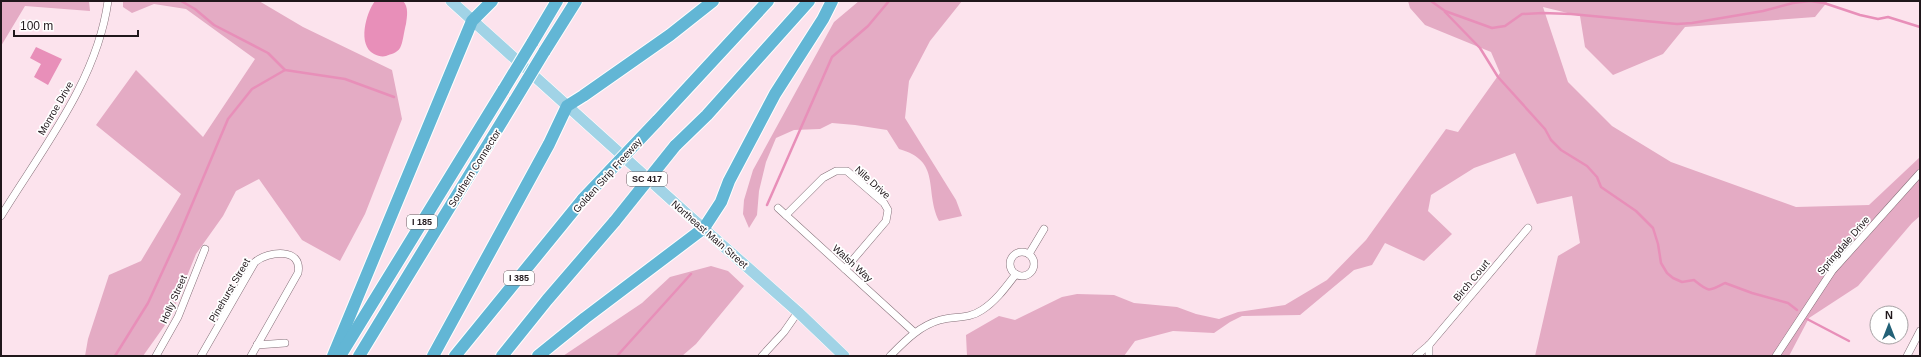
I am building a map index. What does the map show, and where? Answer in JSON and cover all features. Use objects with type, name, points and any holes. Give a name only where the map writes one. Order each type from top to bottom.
[{"type":"highway","points":[[333,356],[472,20],[492,1]]},
{"type":"highway","name":"Southern Connector","points":[[340,356],[557,1]]},
{"type":"highway","name":"Southern Connector","points":[[359,356],[576,1]]},
{"type":"highway","points":[[433,356],[549,144],[567,106],[584,96],[670,35],[713,1]]},
{"type":"highway","name":"Golden Strip Freeway","points":[[455,356],[583,199],[768,1]]},
{"type":"highway","points":[[502,356],[547,300],[615,221],[675,146],[707,115],[809,1]]},
{"type":"highway","points":[[538,356],[585,318],[704,228],[721,202],[729,181],[776,94],[823,19],[832,1]]},
{"type":"main road","name":"Northeast Main Street","points":[[451,1],[798,312],[844,356]]},
{"type":"street","name":"Monroe Drive","points":[[1,216],[64,116],[76,93],[96,48],[108,1]]},
{"type":"street","name":"Nile Drive","points":[[786,215],[823,178],[836,171],[847,172],[884,202],[888,210],[886,221],[845,269]]},
{"type":"street","name":"Springdale Drive","points":[[1776,356],[1832,271],[1920,173]]},
{"type":"street","name":"Walsh Way","points":[[778,208],[914,332]]},
{"type":"street","name":"Birch Court","points":[[1416,356],[1429,345],[1528,228]]},
{"type":"street","points":[[1029,254],[1044,229]]},
{"type":"street","name":"Holly Street","points":[[156,356],[178,317],[205,249]]},
{"type":"street","points":[[1019,253],[1029,254],[1032,257],[1034,265],[1031,272],[1024,276],[1016,274],[1011,266],[1012,259],[1019,253]]},
{"type":"street","name":"Pinehurst Street","points":[[201,356],[255,262],[262,257],[275,254],[291,255],[297,261],[298,273],[251,356]]},
{"type":"street","points":[[890,356],[914,332],[940,320],[972,315],[982,310],[998,296],[1016,274]]},
{"type":"street","points":[[762,356],[784,332],[798,312]]},
{"type":"street","points":[[1907,356],[1920,331]]},
{"type":"street","points":[[257,345],[285,343]]},
{"type":"street","points":[[1429,345],[1429,356]]},
{"type":"shaded area","points":[[1,1],[89,1],[90,11],[25,6],[1,46]]},
{"type":"shaded area","points":[[123,1],[259,1],[303,27],[392,70],[402,119],[365,214],[340,261],[302,240],[259,179],[236,191],[223,216],[196,254],[170,318],[143,356],[85,356],[88,339],[109,275],[141,261],[181,194],[96,125],[136,70],[203,137],[255,59],[186,9],[154,4],[132,13],[123,7]]},
{"type":"shaded area","points":[[375,1],[403,1],[407,9],[406,24],[401,46],[396,52],[384,56],[376,55],[369,50],[364,36],[366,21]]},
{"type":"shaded area","points":[[859,1],[962,1],[930,41],[909,81],[905,118],[956,200],[962,216],[939,221],[932,198],[930,178],[927,169],[921,161],[912,154],[899,149],[887,130],[832,123],[820,129],[794,130],[776,138],[766,162],[759,191],[757,215],[749,228],[743,214],[744,200],[753,170],[834,22]]},
{"type":"shaded area","points":[[1408,1],[1828,1],[1815,17],[1685,27],[1663,54],[1613,75],[1585,47],[1580,16],[1543,7],[1568,82],[1612,126],[1671,162],[1796,207],[1869,205],[1920,157],[1920,216],[1912,223],[1858,286],[1809,318],[1789,356],[1535,356],[1558,256],[1580,243],[1572,196],[1537,204],[1515,153],[1474,168],[1431,195],[1428,211],[1452,234],[1424,261],[1385,243],[1372,265],[1354,270],[1300,315],[1242,316],[1214,333],[1173,331],[1135,341],[1124,356],[967,356],[966,335],[999,316],[1015,320],[1062,297],[1077,294],[1114,295],[1134,303],[1177,307],[1196,314],[1219,319],[1238,312],[1285,305],[1327,280],[1366,240],[1446,129],[1458,132],[1500,73],[1491,52],[1425,25],[1410,8]]},
{"type":"shaded area","points":[[36,47],[62,59],[48,85],[34,77],[41,64],[30,58]]},
{"type":"shaded area","points":[[711,266],[728,271],[744,286],[696,344],[682,356],[563,356],[642,303],[670,277]]},
{"type":"waterway","points":[[181,1],[195,9],[214,25],[268,53],[285,70],[345,79],[394,97]]},
{"type":"waterway","points":[[767,205],[832,57],[868,26],[889,1]]},
{"type":"waterway","points":[[1431,1],[1445,11],[1492,28],[1505,26],[1522,14],[1543,13],[1571,14],[1677,24],[1692,23],[1763,11],[1793,3],[1810,1],[1824,3],[1860,15],[1878,19],[1888,17],[1920,27]]},
{"type":"waterway","points":[[1445,12],[1480,48],[1498,77],[1545,129],[1551,140],[1561,150],[1587,166],[1597,177],[1601,187],[1636,211],[1653,228],[1658,244],[1661,263],[1667,273],[1673,278],[1682,282],[1694,280],[1706,289],[1712,289],[1725,283],[1752,293],[1788,303],[1797,310]]},
{"type":"waterway","points":[[115,356],[148,303],[177,240],[228,119],[252,89],[285,70]]},
{"type":"waterway","points":[[617,356],[691,274]]},
{"type":"waterway","points":[[1807,319],[1849,341]]}]
